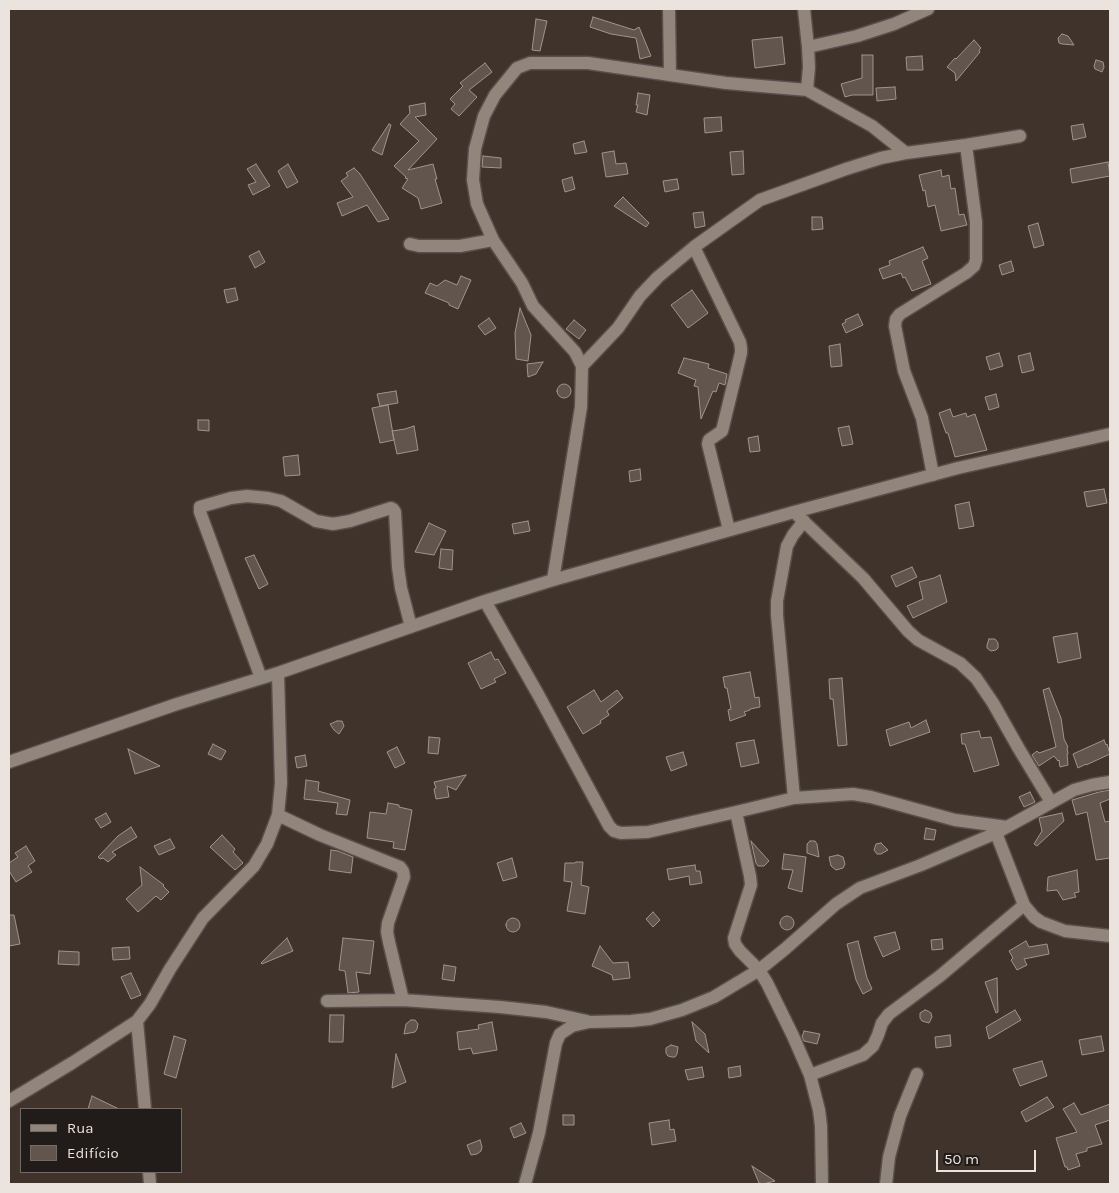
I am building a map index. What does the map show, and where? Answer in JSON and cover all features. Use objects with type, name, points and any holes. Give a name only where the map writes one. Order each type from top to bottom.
[{"type":"street","points":[[669,9],[670,75]]},
{"type":"street","points":[[804,9],[809,67],[807,90]]},
{"type":"street","points":[[808,47],[857,36],[894,24],[928,9]]},
{"type":"street","points":[[553,580],[579,416],[582,366],[575,352],[533,306],[522,282],[493,240],[477,204],[473,180],[475,149],[484,116],[495,95],[517,68],[530,62],[588,63],[726,83],[807,90],[872,126],[906,153]]},
{"type":"street","points":[[582,366],[618,328],[640,296],[658,277],[694,247],[760,200],[881,158],[1020,136]]},
{"type":"street","points":[[933,475],[922,418],[904,371],[895,326],[896,319],[900,314],[966,273],[974,266],[976,260],[976,222],[966,145]]},
{"type":"street","points":[[410,244],[419,246],[460,246],[493,240]]},
{"type":"street","points":[[694,247],[740,342],[741,348],[722,431],[709,440],[708,444],[729,530]]},
{"type":"street","points":[[9,762],[177,704],[278,673],[485,601],[553,580],[933,475],[1110,434]]},
{"type":"street","points":[[261,678],[200,512],[200,507],[231,498],[247,496],[268,498],[281,501],[316,521],[332,524],[393,509],[395,512],[401,588],[411,627]]},
{"type":"street","points":[[794,512],[863,578],[908,631],[918,640],[960,663],[976,678],[993,703],[1051,802]]},
{"type":"street","points":[[794,798],[777,615],[787,546],[804,521]]},
{"type":"street","points":[[485,601],[609,826],[614,831],[621,833],[648,832],[794,798],[853,794],[1002,830]]},
{"type":"street","points":[[9,1101],[137,1021],[150,1004],[203,918],[254,866],[267,844],[278,815],[281,783],[278,673]]},
{"type":"street","points":[[525,1184],[540,1133],[556,1043],[560,1034],[572,1026],[589,1022],[650,1020],[714,997],[759,970],[836,904],[860,888],[1002,830],[1074,790],[1110,782]]},
{"type":"street","points":[[736,812],[751,885],[734,938],[735,944],[759,970],[767,983],[810,1074],[820,1118],[822,1184]]},
{"type":"street","points":[[278,815],[320,835],[400,866],[404,877],[388,922],[387,932],[403,1000]]},
{"type":"street","points":[[1002,830],[1024,905],[1034,917],[1041,922],[1065,931],[1110,936]]},
{"type":"street","points":[[810,1074],[863,1056],[873,1046],[882,1023],[889,1014],[940,976],[1024,905]]},
{"type":"street","points":[[327,1001],[403,1000],[510,1008],[546,1012],[589,1022]]},
{"type":"street","points":[[137,1021],[145,1108]]},
{"type":"street","points":[[886,1184],[889,1157],[900,1116],[917,1074]]},
{"type":"building","points":[[593,17],[634,30],[639,27],[651,56],[640,59],[636,38],[611,34],[590,27]]},
{"type":"building","points":[[536,19],[547,21],[540,51],[532,50]]},
{"type":"building","points":[[1062,34],[1068,36],[1074,45],[1059,43],[1058,38]]},
{"type":"building","points":[[782,37],[785,64],[755,68],[752,40]]},
{"type":"building","points":[[974,40],[981,48],[980,52],[956,81],[955,73],[947,67]]},
{"type":"building","points":[[862,55],[873,55],[873,95],[845,97],[841,84],[862,78]]},
{"type":"building","points":[[922,56],[923,70],[907,70],[906,57]]},
{"type":"building","points":[[1096,60],[1103,62],[1102,72],[1095,69]]},
{"type":"building","points":[[485,63],[492,72],[469,90],[477,97],[459,116],[451,109],[455,104],[450,99],[463,86],[460,83]]},
{"type":"building","points":[[895,87],[896,99],[877,101],[876,88]]},
{"type":"building","points":[[638,93],[650,95],[647,115],[636,112]]},
{"type":"building","points":[[425,103],[426,115],[415,117],[437,139],[408,170],[433,164],[442,203],[421,209],[418,198],[402,188],[408,179],[394,166],[419,141],[400,124],[410,113],[409,106]]},
{"type":"building","points":[[721,117],[722,131],[705,133],[704,118]]},
{"type":"building","points":[[389,124],[391,125],[382,155],[372,150]]},
{"type":"building","points":[[1083,124],[1086,137],[1073,140],[1071,126]]},
{"type":"building","points":[[584,141],[587,152],[575,154],[573,144]]},
{"type":"building","points":[[614,151],[616,164],[626,163],[628,174],[606,177],[602,153]]},
{"type":"building","points":[[743,151],[744,174],[732,175],[730,152]]},
{"type":"building","points":[[483,156],[501,158],[501,168],[482,167]]},
{"type":"building","points":[[1108,162],[1110,176],[1072,183],[1070,169]]},
{"type":"building","points":[[256,164],[270,186],[253,195],[248,185],[256,182],[247,169]]},
{"type":"building","points":[[288,164],[298,182],[287,188],[278,171]]},
{"type":"building","points":[[354,168],[360,174],[389,219],[378,222],[367,205],[342,216],[337,203],[353,197],[341,181],[348,176],[346,173]]},
{"type":"building","points":[[941,170],[942,177],[949,175],[951,189],[955,188],[959,215],[964,214],[967,225],[941,231],[935,205],[928,207],[925,190],[923,191],[919,175]]},
{"type":"building","points":[[572,177],[575,189],[565,192],[562,180]]},
{"type":"building","points":[[677,179],[679,189],[665,192],[663,181]]},
{"type":"building","points":[[623,197],[649,223],[646,227],[614,206]]},
{"type":"building","points":[[703,212],[705,226],[695,228],[693,213]]},
{"type":"building","points":[[812,217],[822,217],[823,229],[812,230]]},
{"type":"building","points":[[1038,223],[1044,245],[1034,248],[1028,226]]},
{"type":"building","points":[[923,247],[928,258],[922,261],[931,284],[912,291],[901,273],[883,279],[879,269],[890,265],[889,261]]},
{"type":"building","points":[[259,251],[265,262],[255,268],[249,256]]},
{"type":"building","points":[[1011,261],[1014,271],[1002,275],[999,265]]},
{"type":"building","points":[[461,276],[471,280],[458,309],[425,293],[430,283],[437,286],[445,280],[457,285]]},
{"type":"building","points":[[235,288],[238,300],[227,303],[224,290]]},
{"type":"building","points":[[692,290],[708,313],[688,328],[671,305]]},
{"type":"building","points":[[520,308],[531,335],[528,361],[516,359],[515,333]]},
{"type":"building","points":[[858,314],[863,325],[846,333],[842,324],[846,322],[845,320]]},
{"type":"building","points":[[489,318],[496,328],[485,335],[478,326]]},
{"type":"building","points":[[574,320],[586,330],[579,339],[566,329]]},
{"type":"building","points":[[840,344],[842,366],[831,367],[829,346]]},
{"type":"building","points":[[999,353],[1003,366],[990,370],[986,357]]},
{"type":"building","points":[[1030,353],[1034,370],[1022,373],[1018,356]]},
{"type":"building","points":[[684,358],[709,364],[708,368],[727,374],[725,385],[719,383],[716,392],[713,391],[701,419],[698,387],[694,386],[696,380],[678,373]]},
{"type":"building","points":[[543,362],[536,374],[528,377],[527,364]]},
{"type":"building","points":[[564,384],[569,386],[571,391],[569,396],[564,398],[559,396],[557,391],[559,386]]},
{"type":"building","points":[[396,391],[398,403],[380,406],[377,394]]},
{"type":"building","points":[[996,394],[999,407],[989,410],[985,397]]},
{"type":"building","points":[[388,405],[394,440],[380,443],[372,408]]},
{"type":"building","points":[[950,409],[953,417],[966,413],[967,417],[975,414],[987,450],[955,457],[948,433],[946,433],[939,413]]},
{"type":"building","points":[[198,420],[209,420],[209,431],[198,430]]},
{"type":"building","points":[[414,426],[418,450],[397,454],[392,431]]},
{"type":"building","points":[[849,426],[853,444],[842,446],[838,428]]},
{"type":"building","points":[[758,436],[760,451],[750,452],[748,438]]},
{"type":"building","points":[[298,455],[300,475],[285,476],[283,457]]},
{"type":"building","points":[[640,469],[641,480],[630,482],[629,471]]},
{"type":"building","points":[[1104,489],[1107,503],[1087,507],[1084,492]]},
{"type":"building","points":[[969,502],[974,526],[959,529],[955,505]]},
{"type":"building","points":[[528,521],[530,531],[514,534],[512,524]]},
{"type":"building","points":[[429,523],[446,531],[434,555],[415,552]]},
{"type":"building","points":[[441,549],[453,550],[452,570],[439,568]]},
{"type":"building","points":[[254,555],[268,584],[259,589],[245,558]]},
{"type":"building","points":[[912,567],[917,577],[896,587],[891,576]]},
{"type":"building","points":[[940,575],[947,602],[913,618],[907,606],[923,599],[919,582]]},
{"type":"building","points":[[1077,633],[1081,658],[1058,663],[1053,637]]},
{"type":"building","points":[[989,639],[995,639],[998,643],[996,650],[991,651],[987,648]]},
{"type":"building","points":[[491,652],[495,660],[498,659],[506,673],[494,679],[496,682],[481,689],[468,663]]},
{"type":"building","points":[[750,672],[755,698],[759,697],[760,707],[750,709],[744,712],[746,715],[730,721],[728,710],[731,709],[723,677]]},
{"type":"building","points":[[842,678],[847,745],[838,746],[833,699],[830,699],[829,679]]},
{"type":"building","points":[[1049,688],[1061,718],[1064,739],[1068,747],[1068,765],[1060,767],[1059,760],[1054,756],[1039,766],[1032,755],[1037,751],[1039,753],[1056,747],[1043,690]]},
{"type":"building","points":[[594,690],[601,702],[617,690],[623,698],[607,711],[609,715],[600,721],[601,723],[583,734],[567,707]]},
{"type":"building","points":[[926,720],[930,732],[890,746],[886,730],[909,722],[911,728]]},
{"type":"building","points":[[342,721],[344,726],[339,734],[330,724]]},
{"type":"building","points":[[979,731],[981,738],[991,737],[999,765],[974,772],[965,744],[962,744],[961,734]]},
{"type":"building","points":[[429,737],[440,738],[438,754],[428,753]]},
{"type":"building","points":[[754,740],[759,763],[741,767],[736,743]]},
{"type":"building","points":[[1104,740],[1110,754],[1078,768],[1073,754]]},
{"type":"building","points":[[213,744],[226,751],[221,760],[208,754]]},
{"type":"building","points":[[397,747],[405,763],[395,768],[387,752]]},
{"type":"building","points":[[128,749],[160,766],[135,774]]},
{"type":"building","points":[[683,752],[687,765],[671,771],[666,757]]},
{"type":"building","points":[[305,755],[307,766],[297,768],[295,757]]},
{"type":"building","points":[[466,775],[456,790],[447,786],[449,797],[436,799],[434,782]]},
{"type":"building","points":[[306,780],[319,782],[318,791],[350,800],[347,815],[336,814],[338,803],[304,799]]},
{"type":"building","points":[[1110,790],[1110,799],[1100,803],[1105,822],[1110,821],[1110,858],[1096,860],[1087,812],[1076,815],[1072,800]]},
{"type":"building","points":[[1030,792],[1035,802],[1024,807],[1019,797]]},
{"type":"building","points":[[388,803],[412,810],[405,850],[393,848],[394,842],[367,838],[370,812],[386,814]]},
{"type":"building","points":[[106,813],[111,822],[101,828],[95,819]]},
{"type":"building","points":[[1062,813],[1064,821],[1037,846],[1034,844],[1042,831],[1039,818]]},
{"type":"building","points":[[131,827],[137,837],[112,852],[116,855],[108,862],[98,857],[118,836]]},
{"type":"building","points":[[926,828],[936,830],[934,840],[924,839]]},
{"type":"building","points":[[222,835],[235,849],[233,852],[243,863],[235,870],[210,847]]},
{"type":"building","points":[[170,839],[175,848],[159,855],[154,846]]},
{"type":"building","points":[[751,841],[769,861],[764,866],[758,866],[756,863]]},
{"type":"building","points":[[810,841],[815,841],[817,844],[819,857],[807,853],[807,844]]},
{"type":"building","points":[[881,843],[888,850],[877,854],[874,850],[876,844]]},
{"type":"building","points":[[26,846],[35,861],[28,866],[32,872],[16,882],[9,871],[9,863],[18,857],[15,853]]},
{"type":"building","points":[[331,850],[353,857],[351,873],[329,870]]},
{"type":"building","points":[[784,854],[806,857],[802,892],[788,888],[793,870],[782,869]]},
{"type":"building","points":[[838,855],[843,857],[845,864],[843,868],[836,870],[831,866],[829,857]]},
{"type":"building","points":[[512,858],[517,877],[503,881],[497,863]]},
{"type":"building","points":[[583,862],[581,885],[589,887],[585,914],[567,911],[572,882],[564,881],[565,863]]},
{"type":"building","points":[[695,865],[696,871],[700,871],[702,883],[690,885],[689,876],[669,880],[667,869]]},
{"type":"building","points":[[140,867],[164,885],[169,892],[161,900],[156,896],[138,912],[126,899],[142,885]]},
{"type":"building","points":[[1077,870],[1079,892],[1074,893],[1076,897],[1063,900],[1057,890],[1047,891],[1048,877]]},
{"type":"building","points":[[653,912],[660,920],[653,927],[646,919]]},
{"type":"building","points":[[9,915],[14,915],[20,944],[9,946]]},
{"type":"building","points":[[784,916],[790,916],[794,923],[790,930],[784,930],[780,926],[780,920]]},
{"type":"building","points":[[513,918],[518,920],[520,925],[518,930],[513,932],[508,930],[506,925],[508,920]]},
{"type":"building","points":[[895,932],[900,949],[883,957],[874,937]]},
{"type":"building","points":[[287,938],[293,951],[261,963]]},
{"type":"building","points":[[343,938],[374,941],[370,974],[356,972],[359,992],[348,993],[345,971],[339,970]]},
{"type":"building","points":[[942,939],[943,949],[932,950],[931,940]]},
{"type":"building","points":[[858,941],[867,978],[872,989],[863,994],[856,980],[847,944]]},
{"type":"building","points":[[1026,941],[1029,947],[1047,944],[1049,954],[1024,959],[1027,965],[1017,970],[1011,960],[1013,958],[1009,951]]},
{"type":"building","points":[[600,946],[613,963],[628,962],[630,978],[613,980],[612,975],[592,966]]},
{"type":"building","points":[[129,947],[130,959],[113,960],[112,948]]},
{"type":"building","points":[[59,951],[79,952],[79,965],[58,964]]},
{"type":"building","points":[[444,965],[456,967],[454,981],[442,979]]},
{"type":"building","points":[[131,973],[141,995],[131,999],[121,977]]},
{"type":"building","points":[[997,978],[998,1012],[996,1013],[985,982]]},
{"type":"building","points":[[925,1010],[931,1013],[932,1017],[929,1023],[922,1021],[920,1018],[920,1013]]},
{"type":"building","points":[[1015,1010],[1021,1020],[989,1039],[986,1027]]},
{"type":"building","points":[[330,1015],[344,1015],[343,1042],[329,1042]]},
{"type":"building","points":[[411,1020],[415,1020],[418,1024],[417,1029],[415,1032],[404,1034],[406,1024]]},
{"type":"building","points":[[492,1022],[497,1050],[473,1054],[471,1048],[459,1050],[457,1032],[479,1029],[478,1025]]},
{"type":"building","points":[[692,1022],[705,1034],[709,1053],[696,1041]]},
{"type":"building","points":[[804,1031],[820,1034],[817,1044],[804,1041],[802,1037]]},
{"type":"building","points":[[950,1035],[951,1046],[936,1048],[935,1037]]},
{"type":"building","points":[[174,1036],[186,1040],[176,1078],[164,1074]]},
{"type":"building","points":[[1101,1036],[1104,1051],[1082,1055],[1079,1040]]},
{"type":"building","points":[[671,1045],[678,1047],[675,1057],[668,1056],[666,1053],[666,1048]]},
{"type":"building","points":[[396,1054],[406,1082],[392,1088]]},
{"type":"building","points":[[1042,1061],[1047,1076],[1020,1086],[1013,1069]]},
{"type":"building","points":[[740,1066],[741,1076],[729,1078],[728,1068]]},
{"type":"building","points":[[702,1067],[704,1077],[688,1080],[685,1070]]},
{"type":"building","points":[[92,1096],[117,1108],[88,1108]]},
{"type":"building","points":[[1047,1097],[1054,1107],[1026,1122],[1021,1112]]},
{"type":"building","points":[[1074,1103],[1081,1115],[1110,1104],[1110,1120],[1095,1125],[1102,1144],[1087,1148],[1087,1151],[1076,1154],[1080,1166],[1068,1170],[1065,1167],[1056,1138],[1077,1132],[1063,1109]]},
{"type":"building","points":[[563,1115],[574,1115],[574,1125],[563,1125]]},
{"type":"building","points":[[669,1120],[670,1130],[674,1129],[676,1141],[652,1145],[649,1123]]},
{"type":"building","points":[[521,1123],[526,1133],[514,1138],[510,1128]]},
{"type":"building","points":[[480,1140],[481,1151],[471,1155],[467,1145]]},
{"type":"building","points":[[752,1166],[775,1181],[759,1183]]}]
